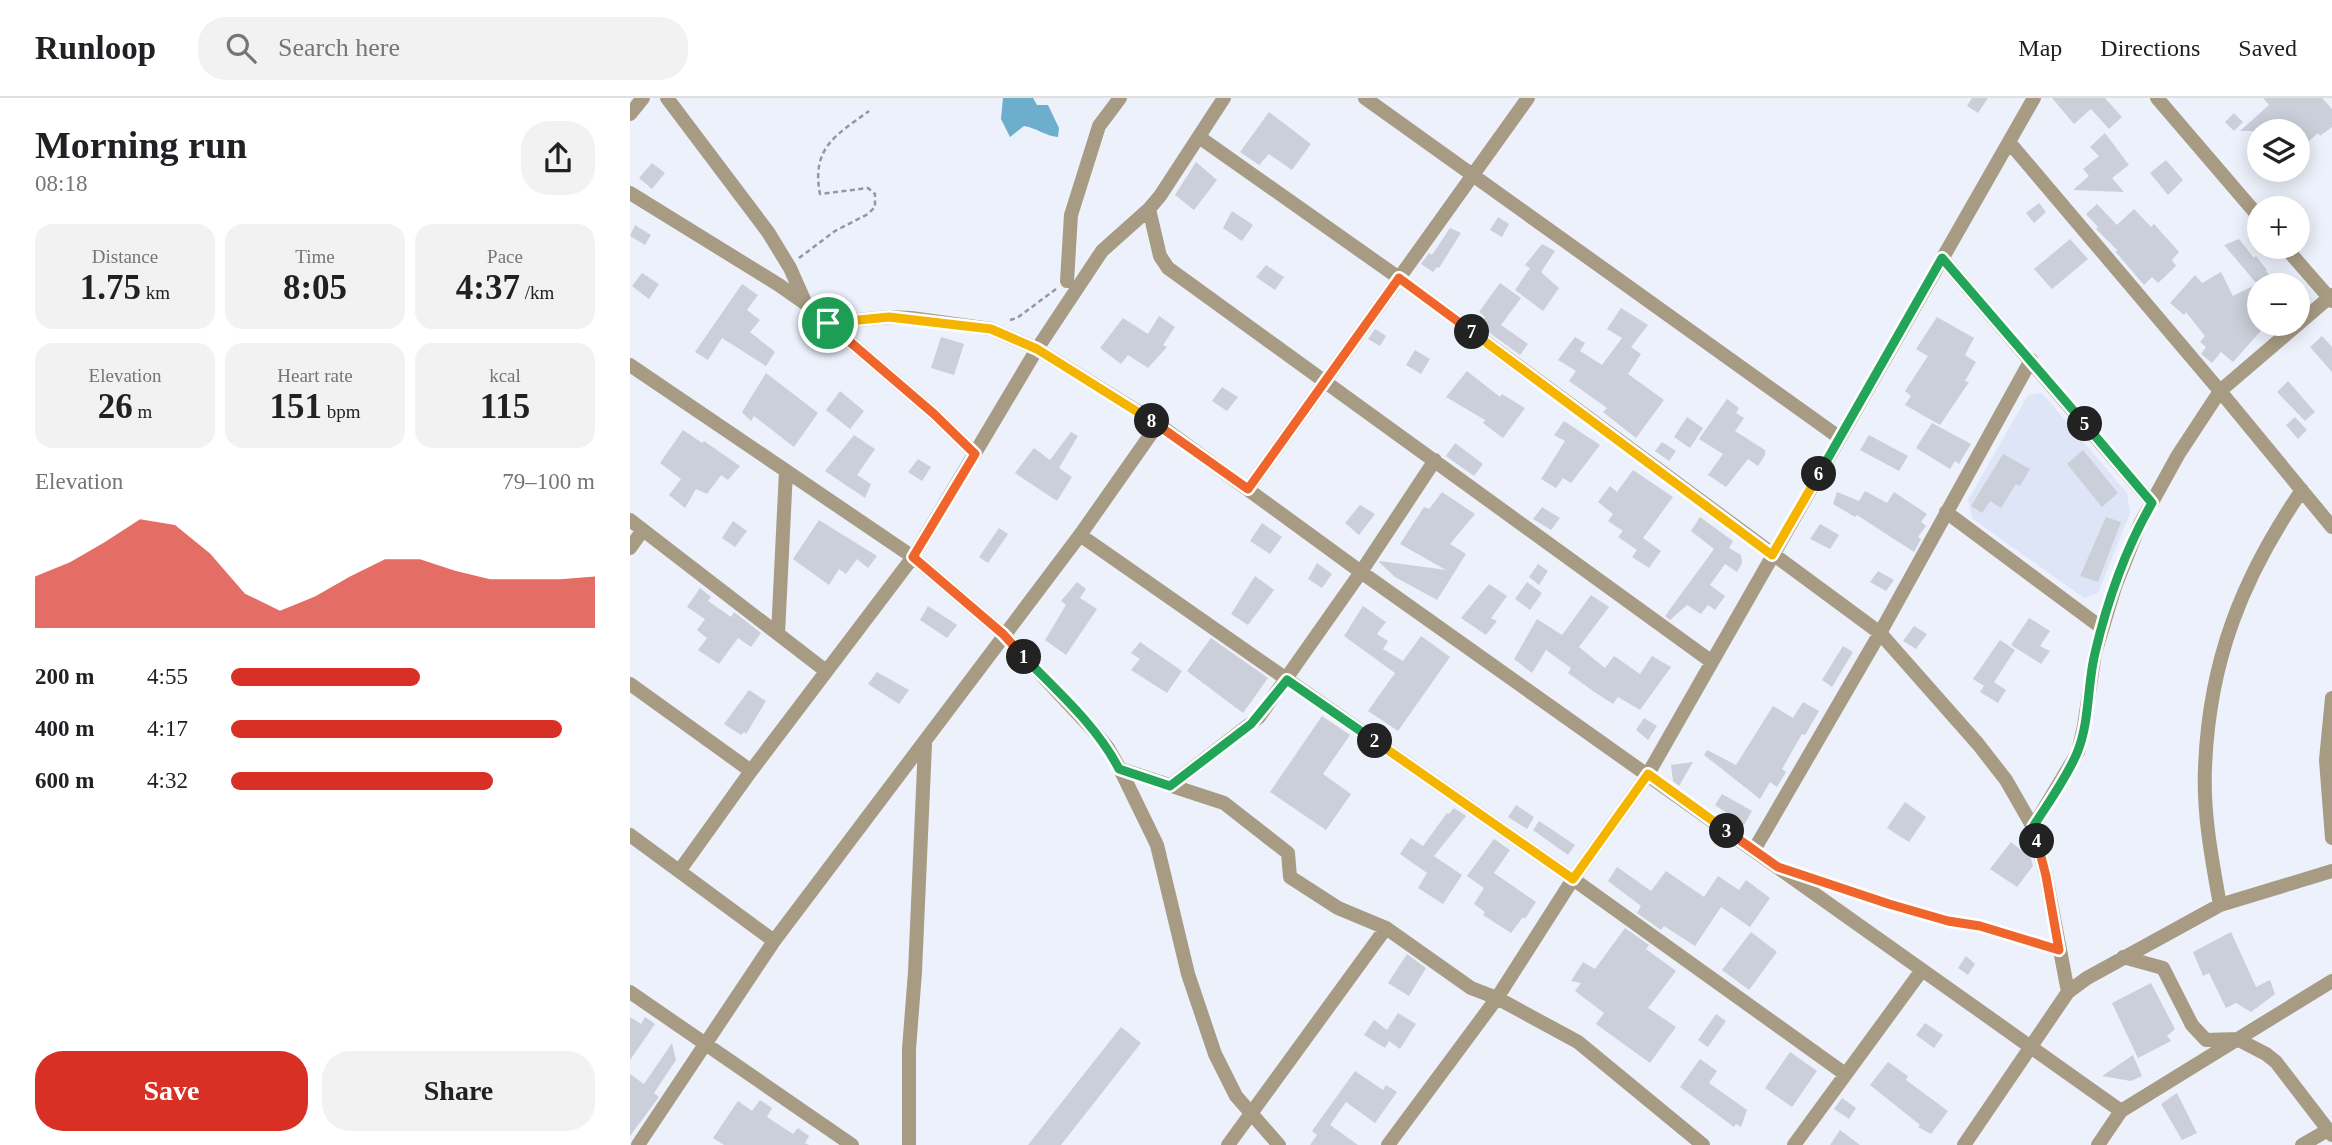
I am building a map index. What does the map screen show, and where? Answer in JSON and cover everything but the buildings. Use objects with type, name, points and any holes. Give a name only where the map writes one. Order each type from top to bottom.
[{"type":"street","points":[[630,114],[643,98]]},
{"type":"street","points":[[667,98],[768,232],[790,268],[806,304]]},
{"type":"street","points":[[1067,281],[1071,215],[1099,126],[1120,98]]},
{"type":"street","points":[[680,870],[751,771],[913,557],[1037,349],[1102,250],[1160,196],[1224,98]]},
{"type":"street","points":[[1248,489],[1528,98]]},
{"type":"street","points":[[1388,1145],[1497,998],[1573,879],[1648,774],[2034,98]]},
{"type":"street","points":[[2157,98],[2247,203]]},
{"type":"street","points":[[1370,99],[1840,438]]},
{"type":"street","points":[[1199,137],[1399,278],[1880,633],[1978,744],[2006,780],[2033,827],[2046,876],[2068,992]]},
{"type":"street","points":[[2009,142],[2332,527]]},
{"type":"street","points":[[630,193],[806,304],[934,414],[975,454]]},
{"type":"street","points":[[1149,209],[1160,256],[1168,268],[1712,662]]},
{"type":"street","points":[[1942,258],[2152,503]]},
{"type":"street","points":[[2033,827],[2078,752],[2095,653],[2115,587],[2140,524],[2178,455],[2220,391],[2331,298],[2296,259]]},
{"type":"street","points":[[828,323],[889,317],[991,329],[1037,349],[1158,424],[1361,572],[2121,1111]]},
{"type":"street","points":[[1754,850],[1880,633],[2031,360]]},
{"type":"street","points":[[630,365],[913,557],[1003,634],[1108,748],[1157,845],[1188,974],[1215,1054],[1236,1096],[1279,1145]]},
{"type":"street","points":[[638,1145],[774,941],[925,744],[1003,634],[1080,535],[1158,424]]},
{"type":"street","points":[[1170,786],[1251,724],[1287,680],[1435,460]]},
{"type":"street","points":[[778,634],[786,471]]},
{"type":"street","points":[[2220,905],[2208,835],[2205,768],[2213,696],[2227,635],[2249,579],[2274,532],[2302,490]]},
{"type":"street","points":[[1946,512],[2102,628]]},
{"type":"street","points":[[630,520],[826,671]]},
{"type":"street","points":[[630,548],[643,530]]},
{"type":"street","points":[[1080,535],[1573,879],[1845,1074]]},
{"type":"street","points":[[630,684],[751,771]]},
{"type":"street","points":[[2332,698],[2326,760],[2332,838]]},
{"type":"street","points":[[909,1145],[909,1049],[925,744]]},
{"type":"street","points":[[1119,769],[1224,803],[1288,853],[1290,877],[1338,908],[1386,928],[1472,988],[1497,998],[1578,1042],[1703,1145]]},
{"type":"street","points":[[630,835],[774,941]]},
{"type":"street","points":[[1964,1145],[2068,992],[2123,957],[2220,905],[2332,871]]},
{"type":"street","points":[[1228,1145],[1386,928]]},
{"type":"street","points":[[2123,957],[2164,968],[2192,1026],[2206,1040],[2237,1039],[2276,1062],[2330,1132],[2302,1145]]},
{"type":"street","points":[[1794,1145],[1922,970]]},
{"type":"street","points":[[2098,1145],[2121,1111],[2332,981]]},
{"type":"street","points":[[630,992],[852,1145]]},
{"type":"path","points":[[790,268],[809,249],[835,231],[868,214],[874,207],[875,194],[868,188],[820,194],[818,183],[823,149],[834,136],[869,111]]},
{"type":"path","points":[[991,329],[1017,318],[1067,281]]},
{"type":"path","points":[[1814,879],[1948,921],[1980,926],[2059,950]]},
{"type":"shaded area","points":[[2042,393],[2127,493],[2130,513],[2098,593],[2084,598],[1973,519],[1968,500],[2028,395]]},
{"type":"water","points":[[1003,98],[1033,98],[1037,105],[1048,105],[1059,128],[1058,137],[1024,126],[1010,137],[1001,119]]},
{"type":"route","points":[[1942,258],[2152,503],[2140,524],[2115,587],[2095,653],[2078,752],[2033,827],[2046,876],[2059,950],[1980,926],[1948,921],[1889,904],[1778,867],[1648,774],[1573,879],[1287,680],[1259,717],[1170,786],[1119,769],[1108,748],[1093,730],[1003,634],[913,557],[975,454],[934,414],[828,323],[889,317],[991,329],[1037,349],[1158,424],[1248,489],[1399,278],[1772,555],[1942,258]]}]
